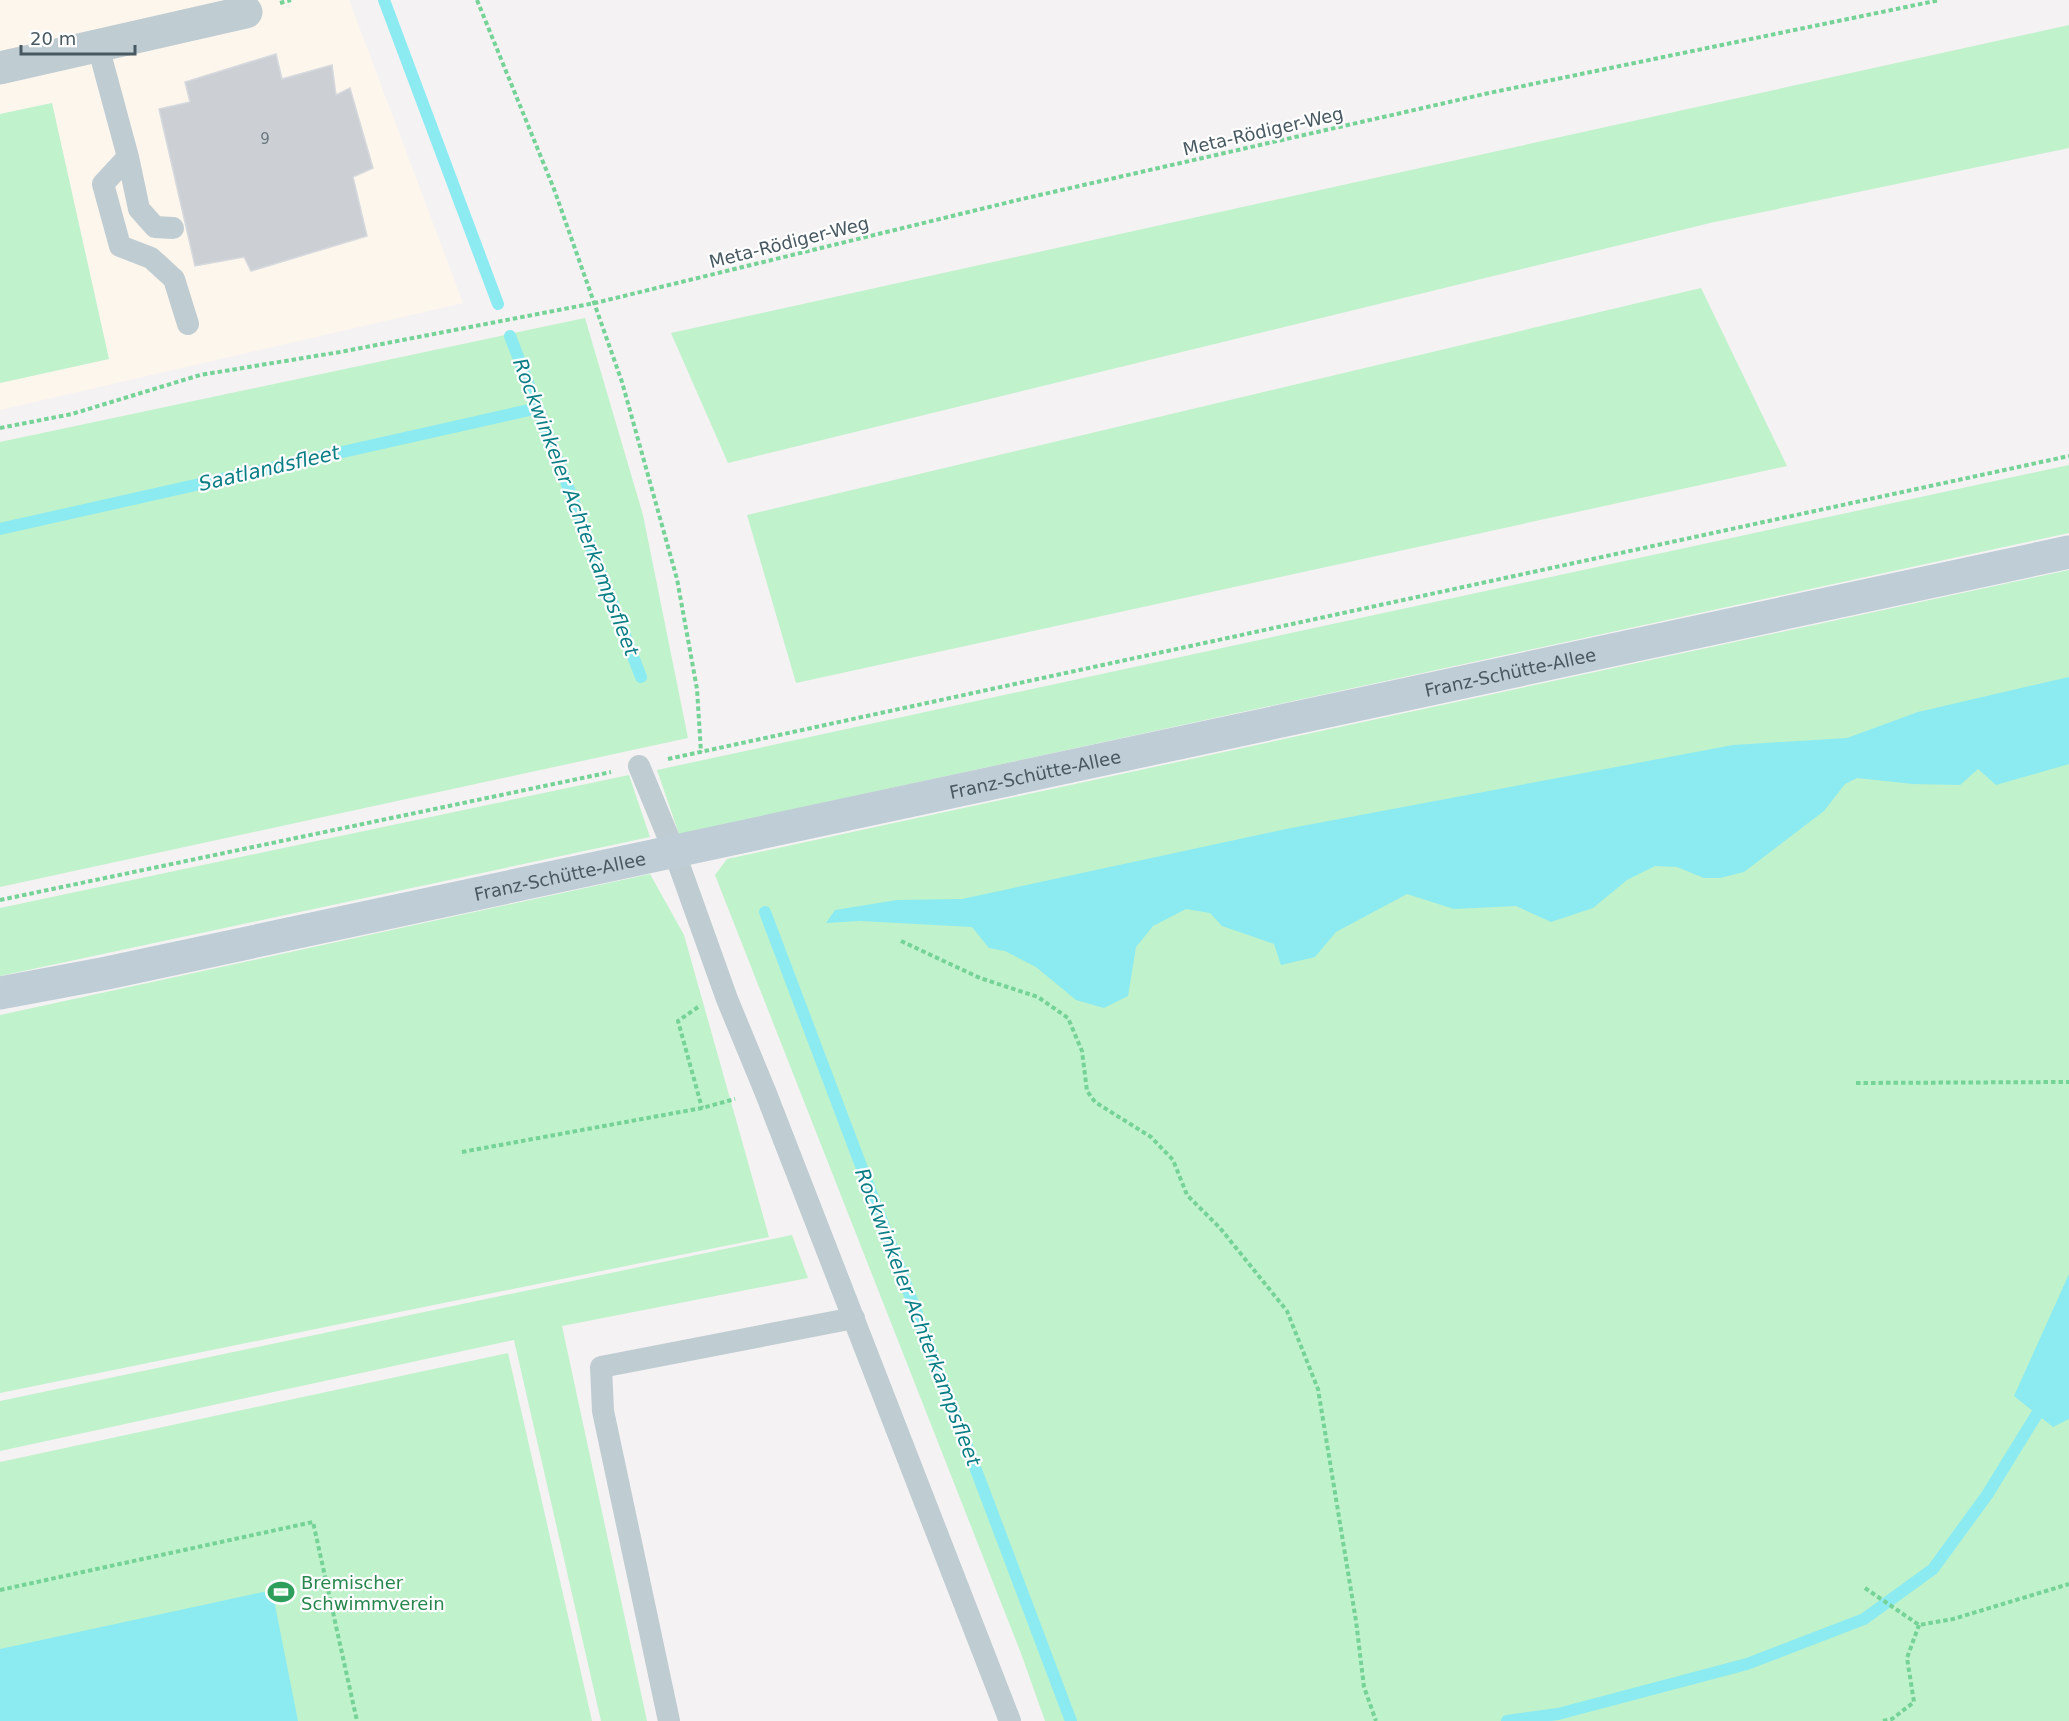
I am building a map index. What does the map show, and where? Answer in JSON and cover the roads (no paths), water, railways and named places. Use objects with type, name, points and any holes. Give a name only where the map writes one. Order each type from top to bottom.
[{"type":"main road","name":"Franz-Schütte-Allee","points":[[0,993],[107,974],[2069,552]]},
{"type":"street","points":[[0,68],[246,12]]},
{"type":"lane","points":[[98,46],[128,157],[139,209],[155,227],[172,228]]},
{"type":"lane","points":[[128,157],[103,184],[120,246],[151,258],[174,279],[188,324]]},
{"type":"lane","points":[[639,766],[674,851],[723,991],[765,1091],[798,1181],[854,1318],[1010,1721]]},
{"type":"lane","points":[[669,1721],[603,1411],[601,1367],[854,1318]]},
{"type":"water","points":[[2069,677],[2069,764],[1996,785],[1978,769],[1960,785],[1913,784],[1857,778],[1845,784],[1824,811],[1744,872],[1720,878],[1704,878],[1677,867],[1655,866],[1627,880],[1593,908],[1551,922],[1516,906],[1454,909],[1407,894],[1336,932],[1315,957],[1281,965],[1274,944],[1222,926],[1210,913],[1186,909],[1153,926],[1136,947],[1128,996],[1104,1008],[1076,1000],[1036,967],[1005,951],[989,948],[972,927],[860,921],[826,923],[835,910],[897,900],[962,899],[1286,829],[1733,745],[1847,738],[1918,712]]},
{"type":"water","points":[[2069,1274],[2069,1419],[2053,1427],[2014,1396]]},
{"type":"water","points":[[272,1590],[298,1721],[0,1721],[0,1649]]},
{"type":"waterway","name":"Rockwinkeler Achterkampsfleet","points":[[384,0],[498,304]]},
{"type":"waterway","name":"Rockwinkeler Achterkampsfleet","points":[[510,336],[641,677]]},
{"type":"waterway","name":"Saatlandsfleet","points":[[0,529],[538,408]]},
{"type":"waterway","name":"Rockwinkeler Achterkampsfleet","points":[[765,912],[1071,1721]]},
{"type":"waterway","points":[[1507,1721],[1558,1714],[1747,1664],[1864,1619],[1933,1569],[1987,1495],[2037,1414]]},
{"type":"place","name":"Bremischer Schwimmverein","points":[[281,1592]]}]
